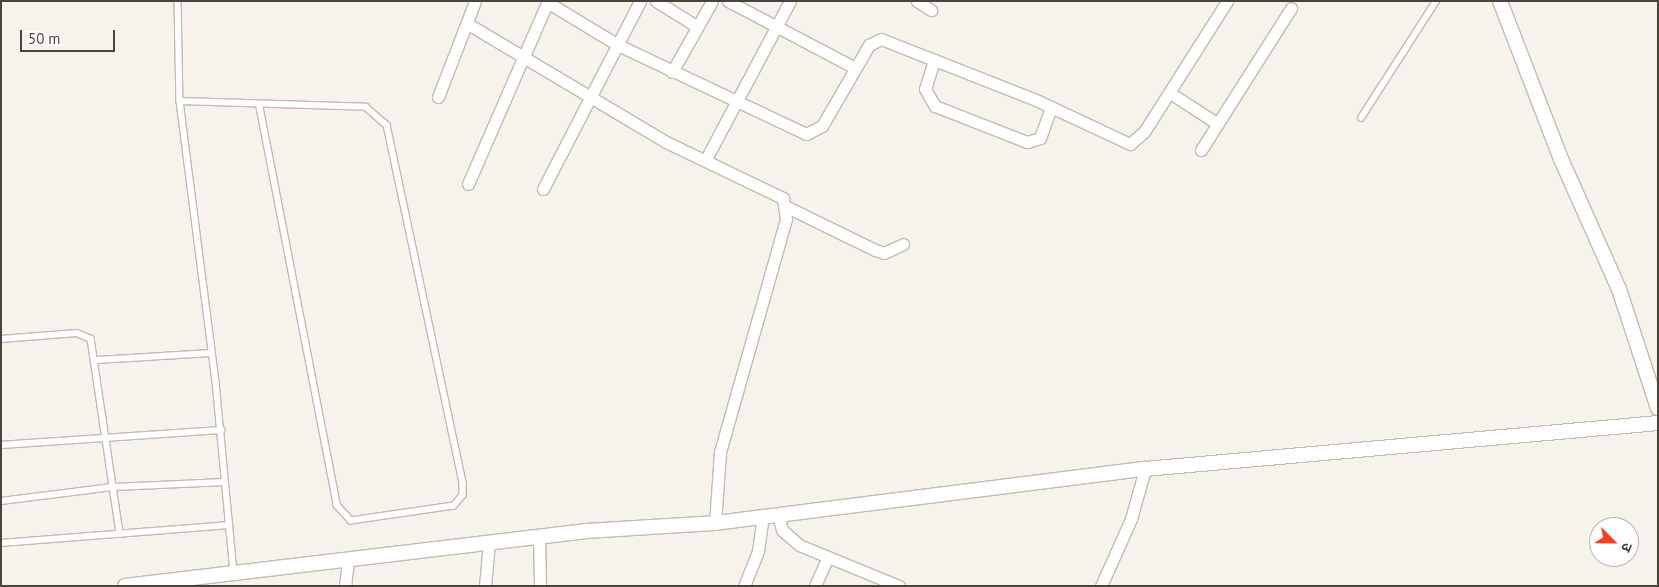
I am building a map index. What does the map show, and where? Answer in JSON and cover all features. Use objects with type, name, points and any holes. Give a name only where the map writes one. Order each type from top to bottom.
[{"type":"street","points":[[438,97],[476,1]]},
{"type":"street","points":[[543,189],[593,98],[640,1]]},
{"type":"street","points":[[656,1],[698,27]]},
{"type":"street","points":[[672,72],[712,1]]},
{"type":"street","points":[[728,1],[855,68]]},
{"type":"street","points":[[706,159],[736,98],[790,1]]},
{"type":"street","points":[[918,1],[931,10]]},
{"type":"street","points":[[468,184],[548,2],[618,45],[672,72],[736,98],[796,130],[815,134],[855,68],[875,40],[934,60],[1052,107],[1130,144],[1141,136],[1227,1]]},
{"type":"street","points":[[1500,1],[1562,159],[1619,288],[1654,379],[1658,408]]},
{"type":"street","points":[[1201,150],[1291,8]]},
{"type":"street","points":[[468,24],[525,56],[666,142],[774,191],[787,208],[884,253],[903,244]]},
{"type":"street","points":[[934,60],[925,89],[935,106],[1027,142],[1040,138],[1052,107]]},
{"type":"street","points":[[1170,93],[1218,124]]},
{"type":"street","points":[[715,523],[720,452],[787,208]]},
{"type":"street","points":[[125,586],[539,537],[715,523],[1145,468],[1658,423]]},
{"type":"street","points":[[1101,586],[1131,519],[1145,468]]},
{"type":"street","points":[[778,514],[789,539],[827,559],[885,583],[899,586]]},
{"type":"street","points":[[744,586],[758,551],[763,516]]},
{"type":"street","points":[[539,537],[540,586]]},
{"type":"street","points":[[485,586],[489,543]]},
{"type":"street","points":[[815,586],[827,559]]},
{"type":"street","points":[[345,586],[348,560]]},
{"type":"lane","points":[[178,1],[180,101],[221,430],[234,572]]},
{"type":"lane","points":[[1360,118],[1436,1]]},
{"type":"lane","points":[[180,101],[366,107],[387,125],[463,484],[463,494],[454,506],[351,521],[337,506],[258,104]]},
{"type":"lane","points":[[1,338],[76,333],[91,339],[96,360],[120,534]]},
{"type":"lane","points":[[96,360],[212,353]]},
{"type":"lane","points":[[1,445],[221,430]]},
{"type":"lane","points":[[1,501],[114,487],[226,482]]},
{"type":"lane","points":[[1,543],[229,525]]}]
